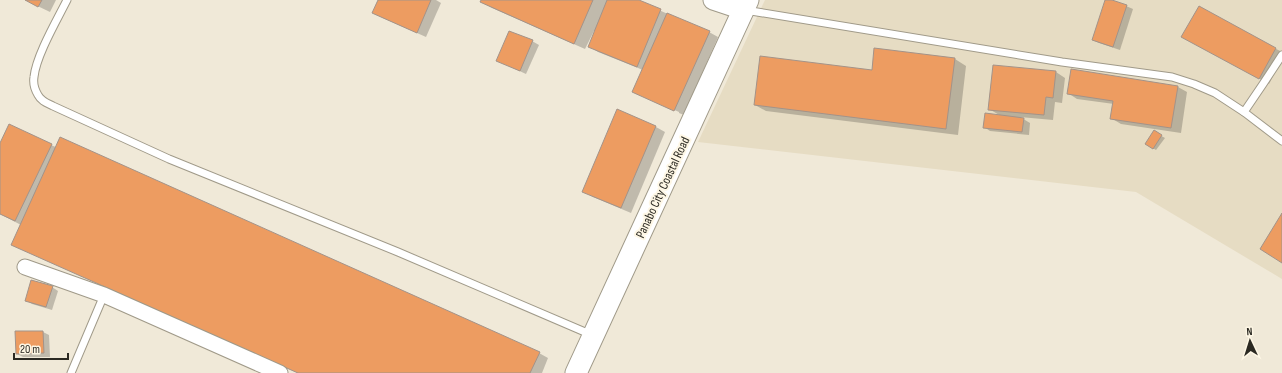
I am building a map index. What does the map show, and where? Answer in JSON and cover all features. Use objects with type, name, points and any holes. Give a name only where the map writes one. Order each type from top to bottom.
[{"type":"main road","name":"Panabo City Coastal Road","points":[[576,373],[745,5]]},
{"type":"street","points":[[713,0],[745,5]]},
{"type":"street","points":[[25,267],[104,295],[280,373]]},
{"type":"lane","points":[[67,0],[46,42],[35,69],[35,87],[41,100],[169,159],[398,252],[594,336]]},
{"type":"lane","points":[[745,5],[1055,61],[1172,77],[1215,93],[1244,112],[1282,141]]},
{"type":"lane","points":[[1244,112],[1282,55]]},
{"type":"lane","points":[[71,373],[104,295]]},
{"type":"shaded area","points":[[765,0],[1282,0],[1282,279],[1136,192],[698,142]]},
{"type":"building","points":[[25,0],[42,0],[38,7]]},
{"type":"building","points":[[378,0],[431,0],[417,33],[372,13]]},
{"type":"building","points":[[481,0],[593,0],[574,44],[480,2]]},
{"type":"building","points":[[607,0],[639,0],[661,9],[637,67],[588,47]]},
{"type":"building","points":[[1105,0],[1112,0],[1127,5],[1113,47],[1092,40]]},
{"type":"building","points":[[1199,6],[1276,48],[1259,79],[1181,37]]},
{"type":"building","points":[[667,13],[710,31],[674,111],[632,92]]},
{"type":"building","points":[[509,31],[533,40],[520,71],[496,61]]},
{"type":"building","points":[[874,48],[955,58],[946,129],[754,105],[760,56],[872,70]]},
{"type":"building","points":[[993,65],[1056,71],[1053,98],[1046,97],[1044,115],[988,110]]},
{"type":"building","points":[[1071,69],[1178,86],[1171,128],[1110,119],[1113,101],[1067,94]]},
{"type":"building","points":[[617,109],[656,126],[621,208],[582,192]]},
{"type":"building","points":[[985,113],[1024,118],[1022,132],[983,128]]},
{"type":"building","points":[[9,124],[52,144],[15,221],[0,214],[0,143]]},
{"type":"building","points":[[1154,130],[1162,135],[1153,149],[1145,144]]},
{"type":"building","points":[[60,137],[540,352],[530,373],[298,373],[11,245]]},
{"type":"building","points":[[1282,213],[1282,263],[1260,249]]},
{"type":"building","points":[[31,280],[53,286],[46,307],[25,301]]},
{"type":"building","points":[[15,331],[43,331],[44,353],[16,354]]}]
